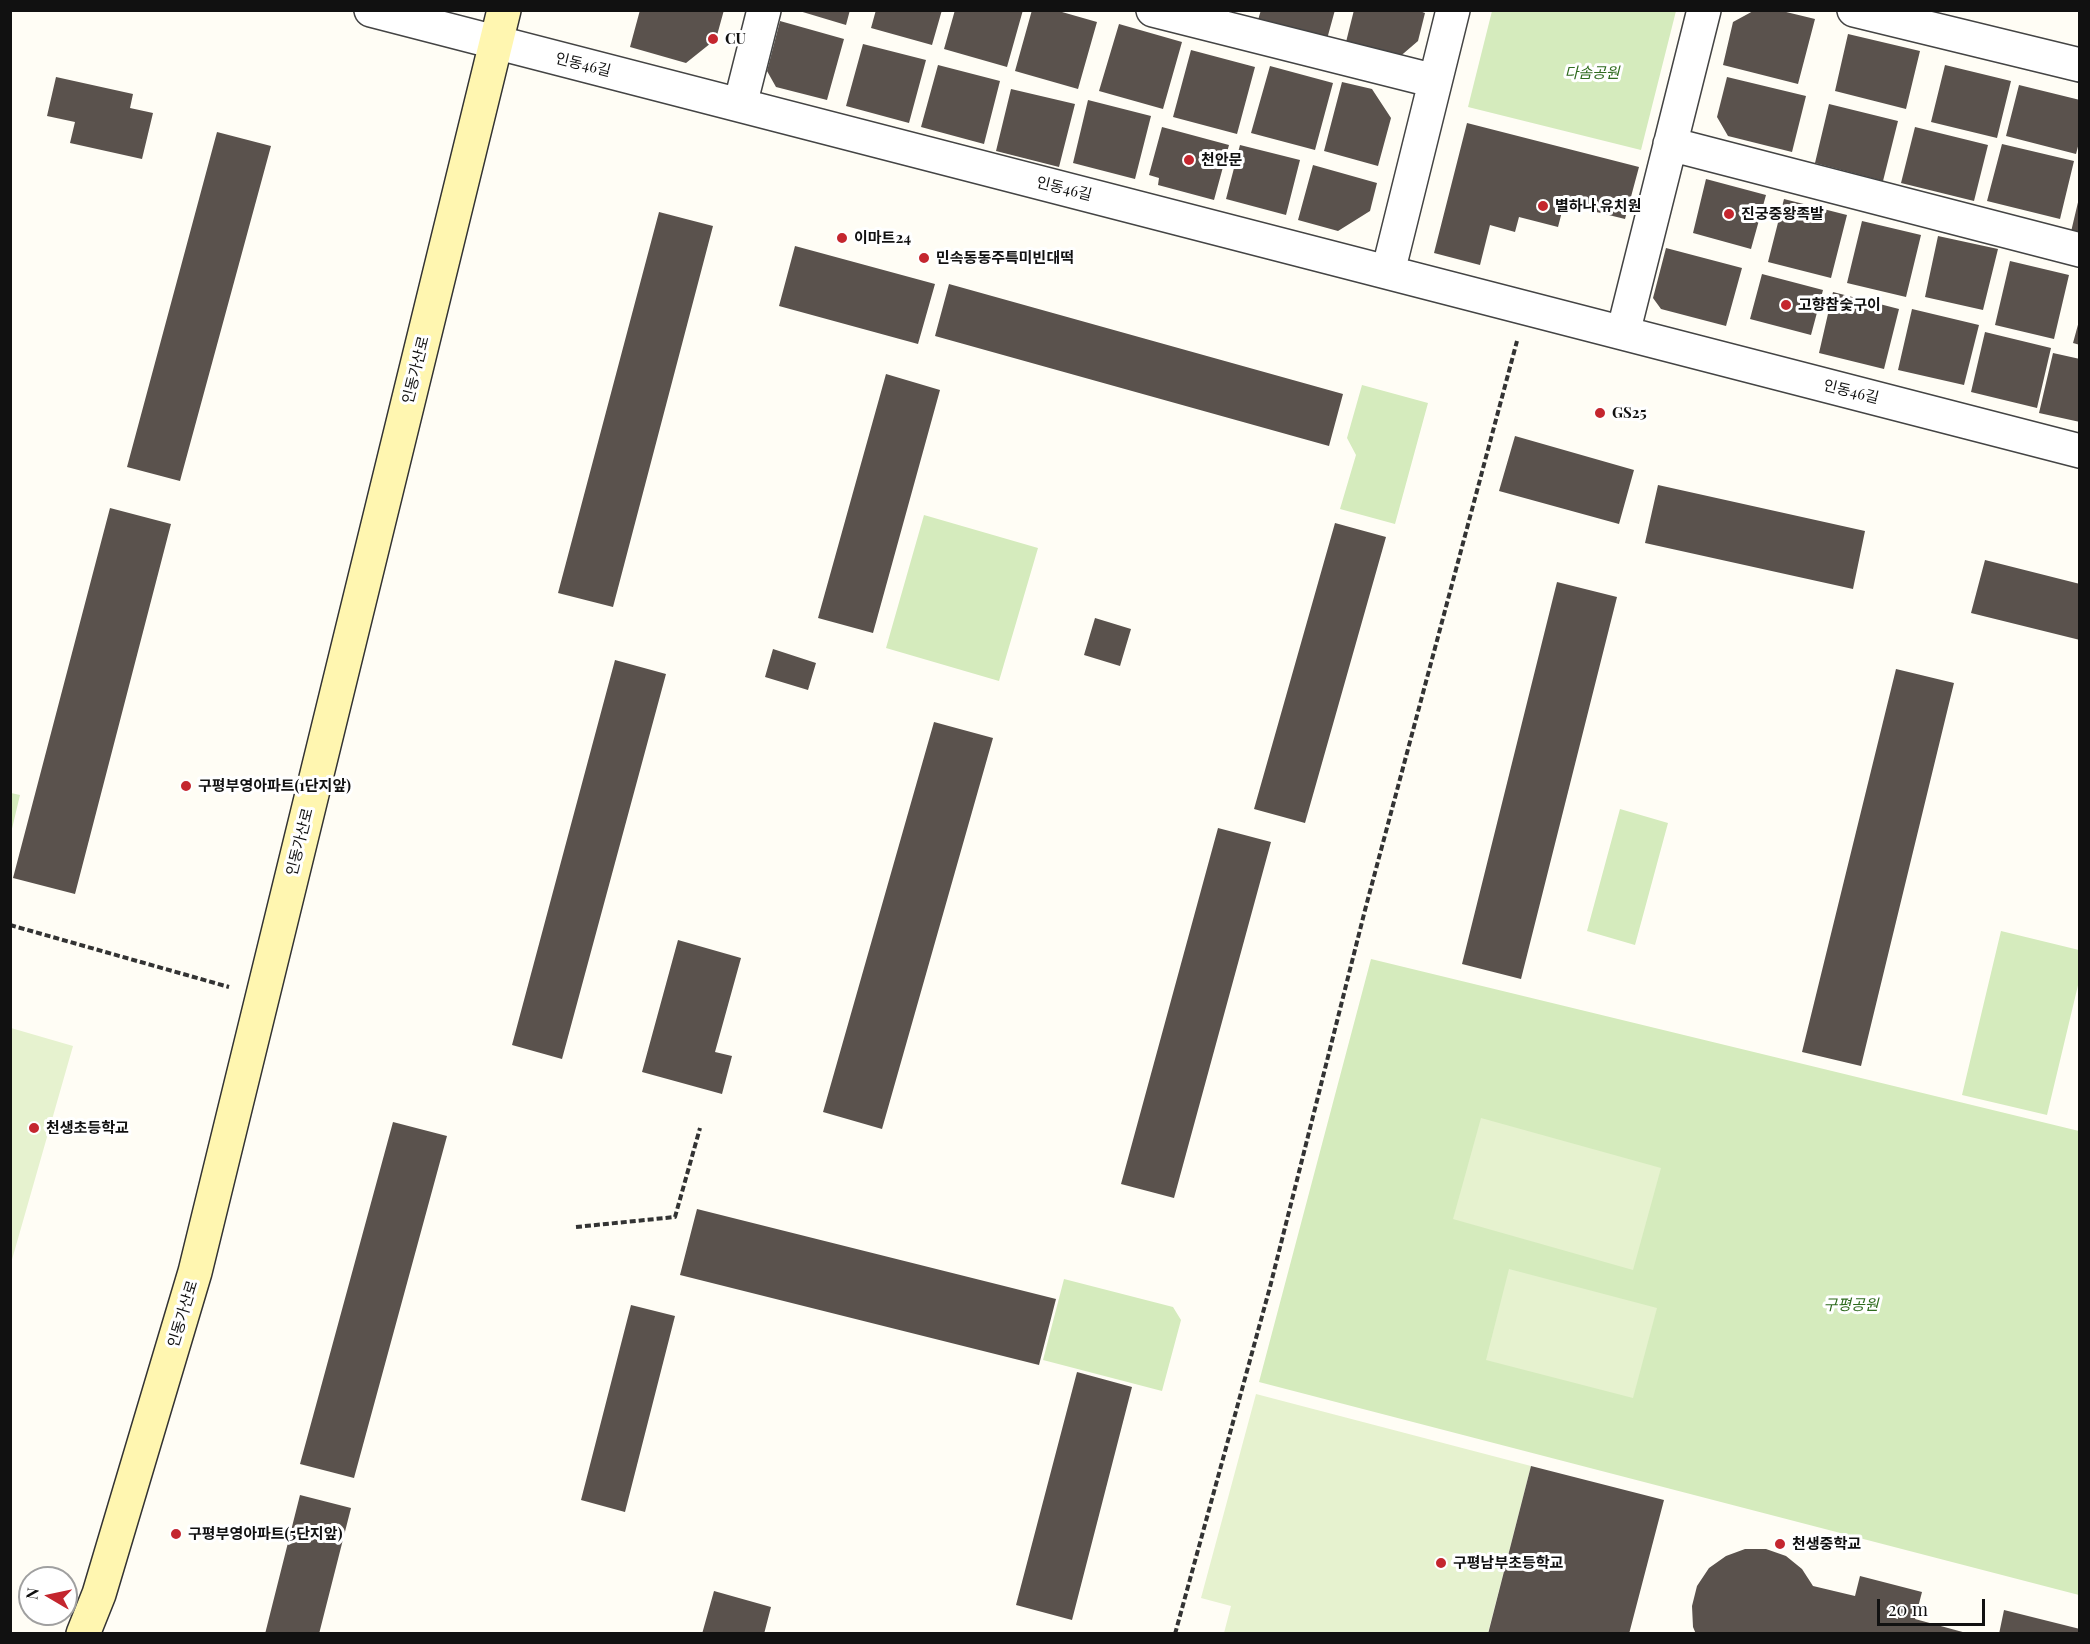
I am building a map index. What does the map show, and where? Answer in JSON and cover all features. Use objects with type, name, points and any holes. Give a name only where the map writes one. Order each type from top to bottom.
[{"type":"main road","name":"인동가산로","points":[[83,1634],[99,1594],[195,1272],[504,10]]},
{"type":"street","name":"인동46길","points":[[371,10],[2079,451]]},
{"type":"street","points":[[740,105],[764,10]]},
{"type":"street","points":[[1153,10],[1435,81]]},
{"type":"street","points":[[1388,272],[1453,10]]},
{"type":"street","points":[[1623,333],[1704,10]]},
{"type":"street","points":[[1854,10],[2079,65]]},
{"type":"street","points":[[1670,144],[2079,250]]},
{"type":"path","points":[[1175,1634],[1270,1287],[1365,910],[1525,308]]},
{"type":"path","points":[[10,925],[262,996]]},
{"type":"path","points":[[576,1227],[675,1217],[700,1128]]},
{"type":"green space","name":"다솜공원","points":[[1492,11],[1676,11],[1641,150],[1468,107]]},
{"type":"green space","points":[[1362,385],[1428,403],[1395,524],[1340,509],[1356,455],[1347,438]]},
{"type":"green space","points":[[924,515],[1038,548],[999,681],[886,648]]},
{"type":"green space","points":[[10,793],[20,795],[11,833]]},
{"type":"green space","points":[[1620,809],[1668,823],[1635,945],[1587,931]]},
{"type":"green space","points":[[2001,931],[2079,950],[2079,981],[2047,1115],[1962,1095]]},
{"type":"green space","name":"구평공원","points":[[1371,959],[2079,1131],[2079,1595],[1259,1382]]},
{"type":"green space","points":[[10,1028],[73,1046],[11,1263]]},
{"type":"green space","points":[[1481,1118],[1661,1168],[1633,1270],[1453,1219]]},
{"type":"green space","points":[[1509,1269],[1657,1308],[1633,1398],[1486,1360]]},
{"type":"green space","points":[[1064,1279],[1173,1307],[1181,1320],[1162,1391],[1043,1360]]},
{"type":"green space","name":"구평남부초등학교","points":[[1256,1394],[1531,1466],[1488,1633],[1224,1633],[1231,1606],[1201,1598]]},
{"type":"building","points":[[640,10],[724,10],[716,39],[686,63],[630,47]]},
{"type":"building","points":[[796,10],[850,10],[846,25]]},
{"type":"building","points":[[876,10],[942,10],[932,45],[871,28]]},
{"type":"building","points":[[955,10],[1023,10],[1007,67],[944,49]]},
{"type":"building","points":[[1032,10],[1055,10],[1097,22],[1078,89],[1015,71]]},
{"type":"building","points":[[1261,10],[1335,10],[1327,39],[1258,20]]},
{"type":"building","points":[[1354,10],[1417,10],[1425,13],[1418,41],[1390,65],[1343,54]]},
{"type":"building","points":[[1755,10],[1778,10],[1815,19],[1798,84],[1723,65],[1733,22]]},
{"type":"building","points":[[780,21],[844,39],[827,100],[776,87],[767,71]]},
{"type":"building","points":[[1119,24],[1182,42],[1163,109],[1099,91]]},
{"type":"building","points":[[1848,34],[1920,51],[1906,109],[1835,91]]},
{"type":"building","points":[[863,44],[926,60],[909,123],[846,106]]},
{"type":"building","points":[[1191,50],[1255,67],[1237,134],[1173,117]]},
{"type":"building","points":[[938,65],[1000,81],[984,144],[921,127]]},
{"type":"building","points":[[1945,65],[2011,81],[1997,138],[1931,122]]},
{"type":"building","points":[[1270,66],[1333,83],[1315,150],[1251,133]]},
{"type":"building","points":[[56,77],[133,94],[130,108],[153,113],[142,159],[70,143],[75,122],[47,116]]},
{"type":"building","points":[[1727,77],[1806,96],[1792,152],[1728,136],[1717,117]]},
{"type":"building","points":[[1342,82],[1372,89],[1391,118],[1378,166],[1324,151]]},
{"type":"building","points":[[2019,85],[2080,100],[2080,139],[2076,154],[2006,136]]},
{"type":"building","points":[[1011,89],[1075,104],[1059,167],[996,151]]},
{"type":"building","points":[[1088,100],[1151,116],[1135,179],[1073,163]]},
{"type":"building","points":[[1829,104],[1898,121],[1883,181],[1815,163]]},
{"type":"building","points":[[1467,123],[1639,167],[1625,219],[1564,204],[1558,227],[1519,217],[1515,232],[1490,225],[1480,265],[1434,253]]},
{"type":"building","name":"천안문","points":[[1162,127],[1229,145],[1214,200],[1158,185],[1159,178],[1149,175]]},
{"type":"building","points":[[1915,127],[1988,145],[1974,201],[1901,183]]},
{"type":"building","points":[[217,132],[271,146],[180,481],[127,467]]},
{"type":"building","points":[[2002,144],[2074,161],[2060,219],[1987,201]]},
{"type":"building","points":[[1240,145],[1300,160],[1286,215],[1226,199]]},
{"type":"building","points":[[1313,165],[1377,183],[1370,211],[1338,231],[1298,220]]},
{"type":"building","name":"진궁중왕족발","points":[[1706,179],[1766,195],[1751,249],[1693,233]]},
{"type":"building","points":[[2080,198],[2080,238],[2070,236]]},
{"type":"building","points":[[1784,199],[1847,215],[1831,278],[1768,262]]},
{"type":"building","points":[[659,212],[713,226],[613,607],[558,593]]},
{"type":"building","points":[[1862,221],[1921,235],[1906,297],[1847,283]]},
{"type":"building","points":[[1938,236],[1998,249],[1983,310],[1925,297]]},
{"type":"building","points":[[795,246],[935,284],[918,344],[779,306]]},
{"type":"building","points":[[1666,248],[1742,268],[1726,326],[1661,309],[1653,298]]},
{"type":"building","points":[[2010,261],[2069,275],[2054,339],[1995,325]]},
{"type":"building","name":"고향참숯구이","points":[[1762,274],[1823,290],[1811,335],[1750,319]]},
{"type":"building","points":[[949,284],[1343,394],[1329,446],[935,336]]},
{"type":"building","points":[[1833,292],[1899,309],[1884,369],[1819,353]]},
{"type":"building","points":[[1912,309],[1979,325],[1964,385],[1898,370]]},
{"type":"building","points":[[2080,321],[2080,345],[2073,343]]},
{"type":"building","points":[[1985,332],[2051,348],[2037,408],[1971,392]]},
{"type":"building","points":[[2053,353],[2080,359],[2080,422],[2039,413]]},
{"type":"building","points":[[886,374],[940,390],[873,633],[818,618]]},
{"type":"building","points":[[1515,436],[1634,470],[1619,524],[1499,491]]},
{"type":"building","points":[[1658,485],[1865,531],[1853,589],[1645,543]]},
{"type":"building","points":[[110,508],[171,524],[75,894],[13,878]]},
{"type":"building","points":[[1335,523],[1386,537],[1305,823],[1254,809]]},
{"type":"building","points":[[1985,560],[2080,584],[2080,640],[1971,613]]},
{"type":"building","points":[[1557,582],[1617,597],[1521,979],[1462,964]]},
{"type":"building","points":[[1095,618],[1131,629],[1120,666],[1084,655]]},
{"type":"building","points":[[773,649],[816,663],[808,690],[765,677]]},
{"type":"building","points":[[615,660],[666,674],[562,1059],[512,1045]]},
{"type":"building","points":[[1896,669],[1954,683],[1861,1066],[1802,1052]]},
{"type":"building","points":[[934,722],[993,738],[882,1129],[823,1112]]},
{"type":"building","points":[[1218,828],[1271,842],[1174,1198],[1121,1184]]},
{"type":"building","points":[[678,940],[741,958],[715,1052],[732,1056],[722,1094],[642,1072]]},
{"type":"building","points":[[393,1122],[447,1136],[354,1478],[300,1464]]},
{"type":"building","points":[[697,1209],[1056,1299],[1039,1365],[680,1275]]},
{"type":"building","points":[[631,1305],[675,1316],[625,1512],[581,1500]]},
{"type":"building","points":[[1077,1372],[1132,1387],[1072,1620],[1016,1605]]},
{"type":"building","points":[[1531,1466],[1664,1500],[1629,1634],[1488,1634]]},
{"type":"building","points":[[300,1495],[351,1508],[319,1634],[265,1634]]},
{"type":"building","points":[[1745,1549],[1766,1549],[1786,1556],[1802,1569],[1813,1586],[1855,1596],[1860,1576],[1922,1592],[1915,1619],[1970,1634],[1696,1634],[1693,1627],[1692,1606],[1697,1586],[1709,1568],[1726,1556]]},
{"type":"building","points":[[714,1591],[771,1607],[764,1634],[702,1634]]},
{"type":"building","points":[[2004,1610],[2080,1629],[2080,1634],[1999,1634]]},
{"type":"place","name":"CU","points":[[713,39]]},
{"type":"place","name":"천안문","points":[[1189,160]]},
{"type":"place","name":"별하나 유치원","points":[[1543,206]]},
{"type":"place","name":"진궁중왕족발","points":[[1729,214]]},
{"type":"place","name":"이마트24","points":[[842,238]]},
{"type":"place","name":"민속동동주특미빈대떡","points":[[924,258]]},
{"type":"place","name":"고향참숯구이","points":[[1786,305]]},
{"type":"place","name":"GS25","points":[[1600,413]]},
{"type":"place","name":"구평부영아파트(1단지앞)","points":[[186,786]]},
{"type":"place","name":"천생초등학교","points":[[34,1128]]},
{"type":"place","name":"구평부영아파트(5단지앞)","points":[[176,1534]]},
{"type":"place","name":"천생중학교","points":[[1780,1544]]},
{"type":"place","name":"구평남부초등학교","points":[[1441,1563]]}]
